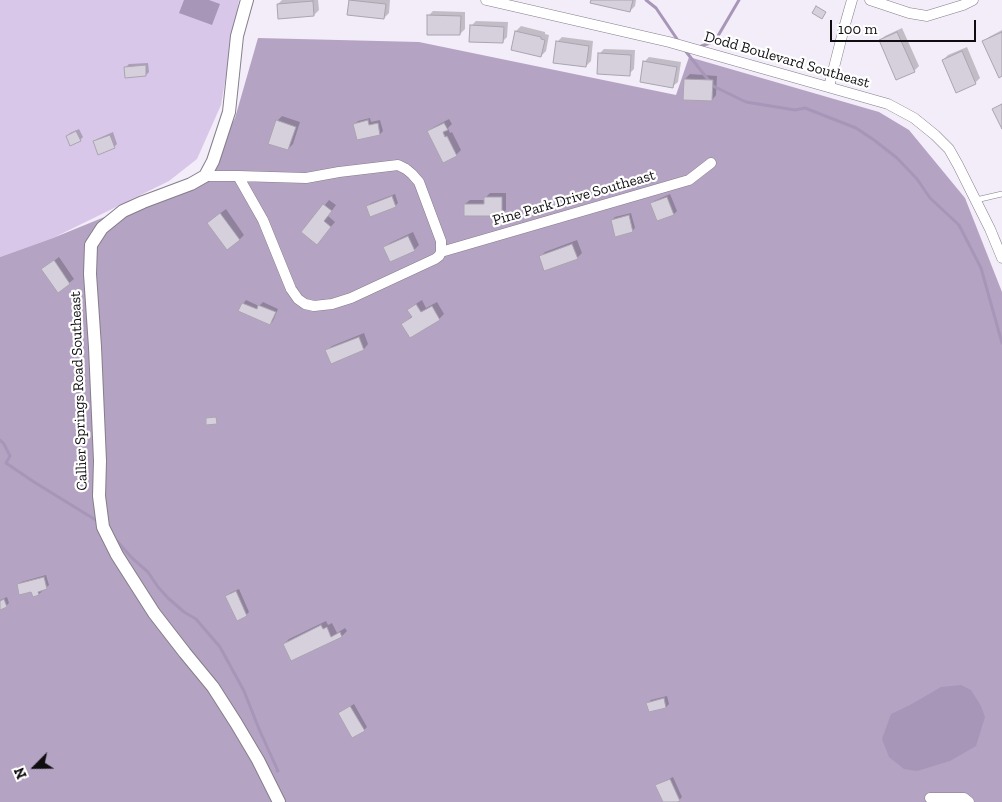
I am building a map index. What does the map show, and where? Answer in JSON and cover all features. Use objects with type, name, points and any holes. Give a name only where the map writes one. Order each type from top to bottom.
[{"type":"street","points":[[247,0],[238,36],[228,112],[213,161],[205,176],[306,178],[398,165],[406,169],[419,182],[441,241],[442,252]]},
{"type":"street","name":"Dodd Boulevard Southeast","points":[[486,0],[669,42],[888,104],[914,118],[949,149],[976,200],[1002,258]]},
{"type":"street","points":[[830,87],[852,0]]},
{"type":"street","points":[[870,0],[909,13],[927,16],[956,8],[973,0]]},
{"type":"street","name":"Pine Park Drive Southeast","points":[[238,176],[263,220],[291,289],[298,299],[305,304],[314,306],[332,304],[351,298],[435,259],[442,252],[689,180],[711,164]]},
{"type":"street","name":"Callier Springs Road Southeast","points":[[205,176],[191,184],[123,211],[102,228],[91,245],[90,274],[96,347],[100,506],[103,527],[117,555],[154,613],[213,687],[236,722],[279,802]]},
{"type":"street","points":[[930,798],[964,798],[969,802]]},
{"type":"lane","points":[[976,200],[1002,194]]},
{"type":"shaded area","points":[[0,0],[239,0],[221,105],[197,159],[169,181],[53,238],[0,257]]},
{"type":"shaded area","points":[[184,0],[209,0],[220,4],[212,25],[179,13]]},
{"type":"shaded area","points":[[258,38],[419,42],[676,95],[689,57],[879,112],[909,130],[965,198],[1002,292],[1002,802],[0,802],[0,257],[53,238],[205,176],[235,118]]},
{"type":"shaded area","points":[[961,685],[971,690],[981,706],[985,717],[976,746],[950,761],[917,771],[904,769],[889,757],[882,739],[891,714],[941,687]]},
{"type":"building","points":[[349,0],[386,4],[384,19],[347,15]]},
{"type":"building","points":[[591,0],[633,0],[630,12],[590,3]]},
{"type":"building","points":[[313,1],[314,16],[278,19],[277,4]]},
{"type":"building","points":[[816,6],[826,12],[822,19],[812,13]]},
{"type":"building","points":[[427,15],[461,16],[460,35],[427,35]]},
{"type":"building","points":[[470,25],[504,27],[503,43],[469,42]]},
{"type":"building","points":[[515,31],[541,37],[541,39],[545,40],[541,57],[511,50]]},
{"type":"building","points":[[897,32],[915,72],[896,80],[879,40]]},
{"type":"building","points":[[1002,32],[1002,76],[999,78],[982,41]]},
{"type":"building","points":[[556,41],[589,46],[586,67],[553,63]]},
{"type":"building","points":[[962,51],[976,84],[956,93],[942,60]]},
{"type":"building","points":[[598,53],[631,55],[630,76],[597,74]]},
{"type":"building","points":[[643,61],[677,67],[673,88],[640,82]]},
{"type":"building","points":[[146,65],[146,76],[125,78],[124,67]]},
{"type":"building","points":[[684,79],[713,80],[712,101],[683,100]]},
{"type":"building","points":[[1002,104],[1002,129],[992,109]]},
{"type":"building","points":[[276,120],[296,127],[288,150],[268,144]]},
{"type":"building","points":[[368,120],[369,125],[378,123],[380,135],[357,140],[353,124]]},
{"type":"building","points":[[444,123],[448,130],[443,132],[457,156],[443,163],[427,131]]},
{"type":"building","points":[[76,131],[81,141],[70,146],[66,136]]},
{"type":"building","points":[[110,135],[115,148],[98,155],[93,141]]},
{"type":"building","points":[[392,196],[396,207],[370,217],[366,206]]},
{"type":"building","points":[[484,197],[502,197],[502,216],[464,216],[464,204],[484,204]]},
{"type":"building","points":[[667,197],[674,215],[657,221],[650,203]]},
{"type":"building","points":[[323,204],[332,211],[324,221],[331,227],[317,245],[301,232]]},
{"type":"building","points":[[220,213],[240,240],[227,250],[207,223]]},
{"type":"building","points":[[629,215],[633,232],[615,237],[611,220]]},
{"type":"building","points":[[408,236],[415,251],[390,262],[383,247]]},
{"type":"building","points":[[572,244],[578,259],[544,271],[539,256]]},
{"type":"building","points":[[54,260],[70,284],[58,293],[41,269]]},
{"type":"building","points":[[242,303],[257,309],[258,305],[276,312],[270,325],[238,311]]},
{"type":"building","points":[[416,304],[421,312],[432,306],[440,320],[410,338],[401,324],[412,317],[407,310]]},
{"type":"building","points":[[359,337],[364,350],[331,364],[325,350]]},
{"type":"building","points":[[216,417],[217,424],[206,425],[206,418]]},
{"type":"building","points":[[44,577],[47,589],[38,592],[39,595],[33,597],[31,592],[19,595],[17,584]]},
{"type":"building","points":[[236,591],[247,616],[237,621],[225,596]]},
{"type":"building","points":[[4,599],[7,607],[0,610],[0,601]]},
{"type":"building","points":[[321,625],[323,629],[327,627],[331,637],[340,632],[342,637],[291,661],[283,644]]},
{"type":"building","points":[[664,698],[666,708],[649,712],[646,703]]},
{"type":"building","points":[[350,706],[365,731],[352,738],[338,713]]},
{"type":"building","points":[[670,779],[680,801],[663,802],[655,785]]},
{"type":"waterway","points":[[646,0],[656,8],[679,42]]},
{"type":"waterway","points":[[699,47],[715,41],[739,0]]},
{"type":"waterway","points":[[684,49],[713,86],[746,102],[795,110],[805,108],[856,128],[897,158],[917,179],[930,198],[959,225],[981,268],[1002,343]]},
{"type":"waterway","points":[[0,440],[10,456],[6,463],[99,522]]},
{"type":"waterway","points":[[117,541],[148,572],[168,598],[184,612],[196,619],[220,647],[244,691],[277,771]]}]
